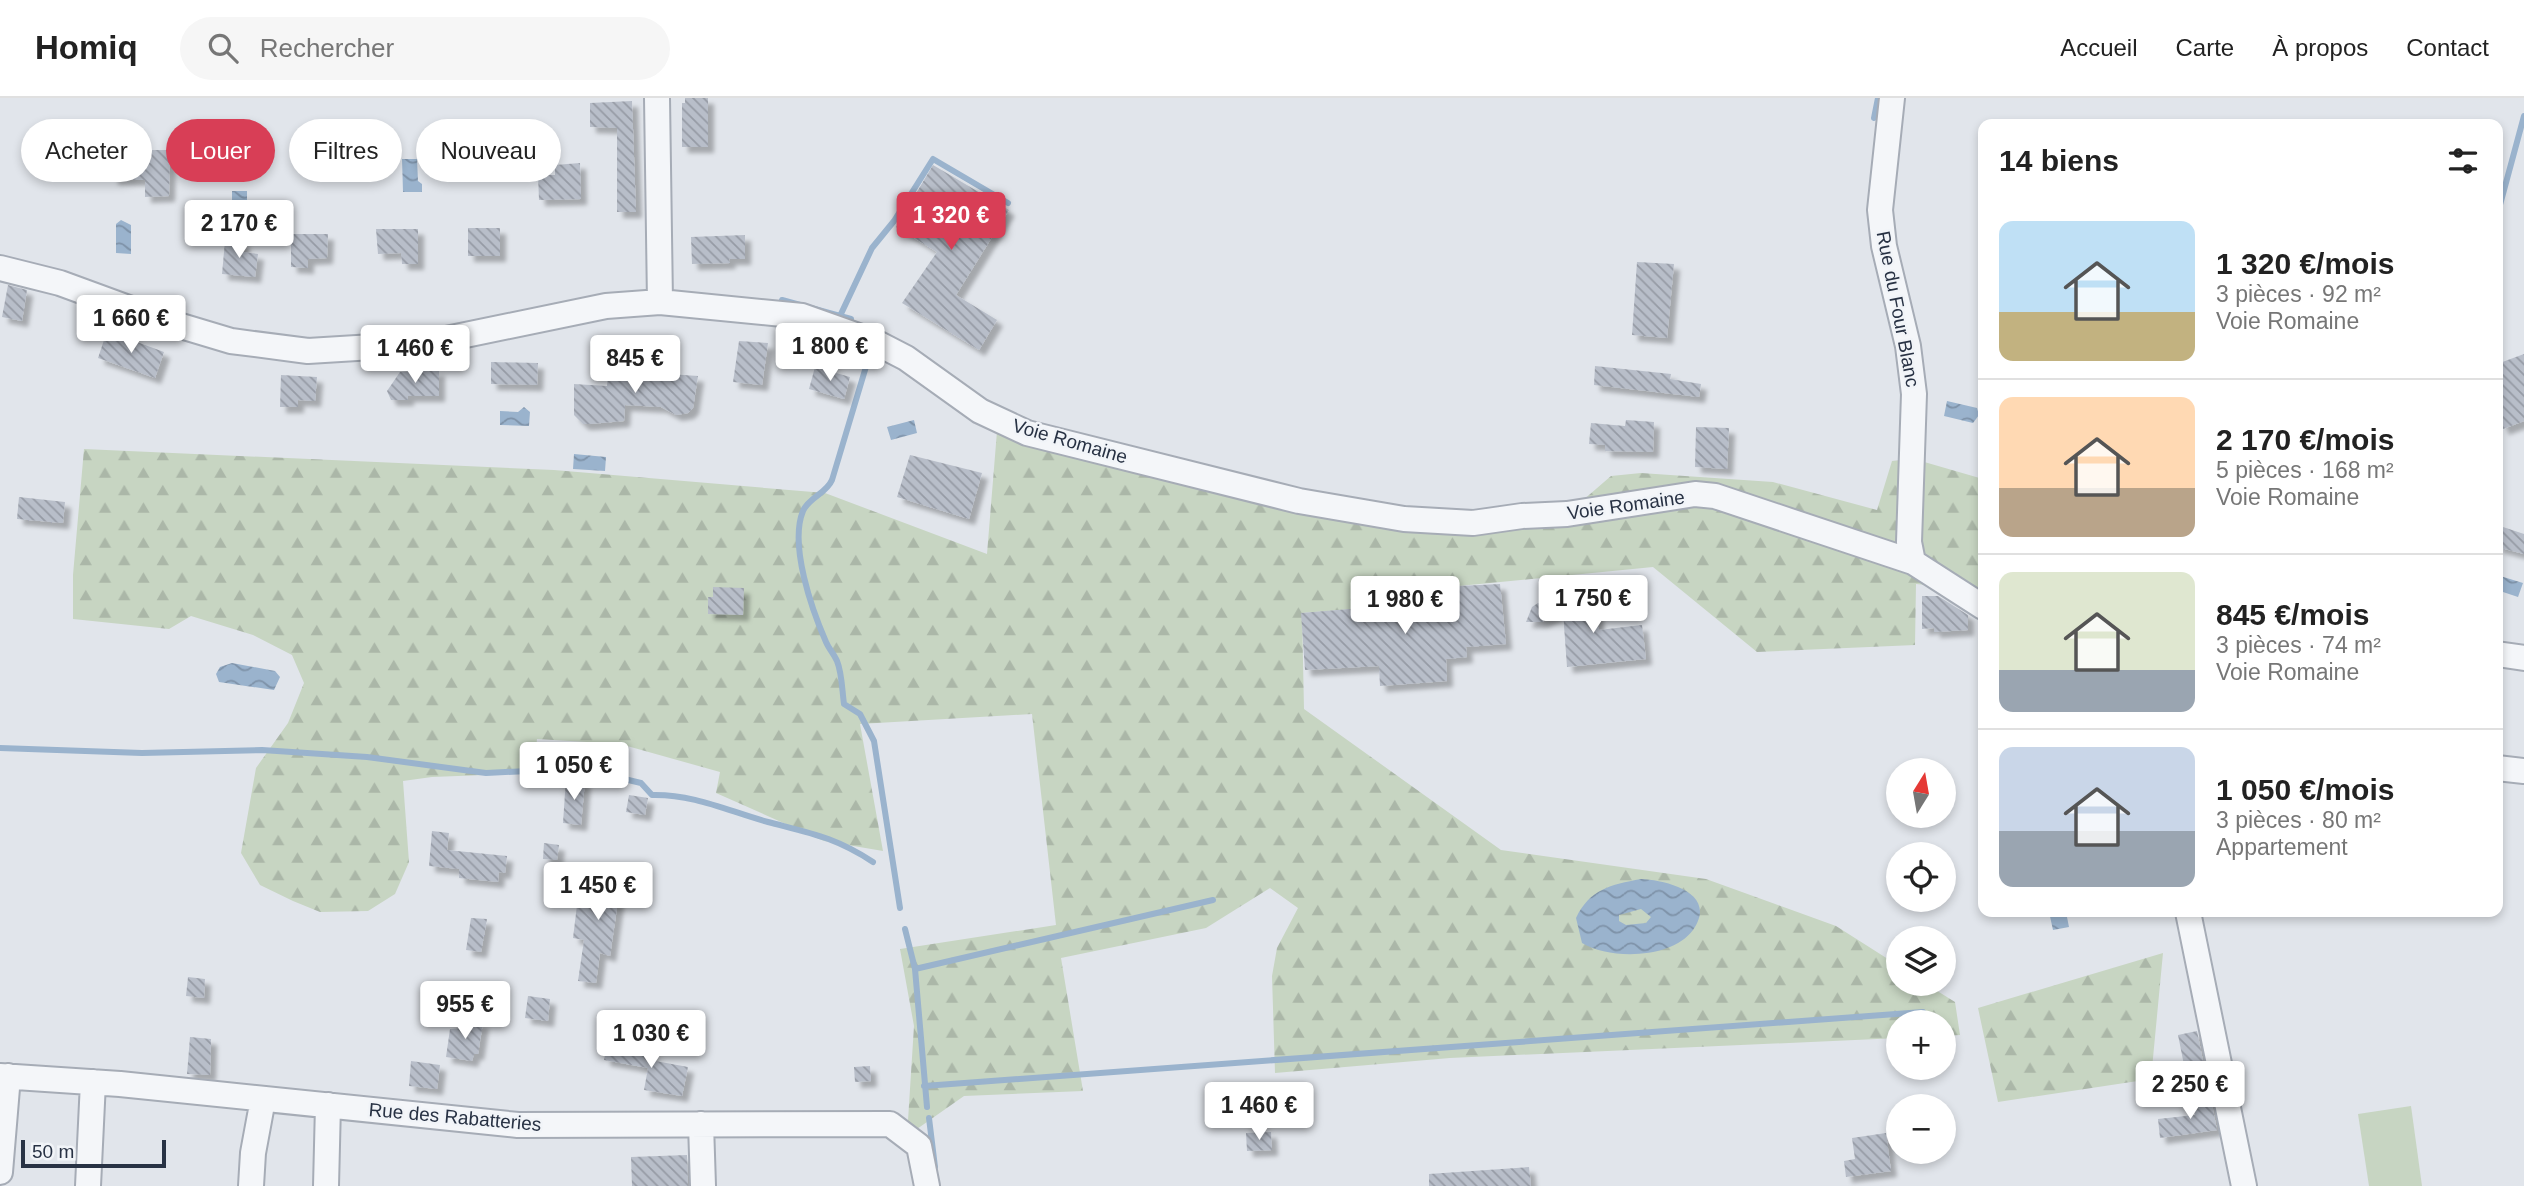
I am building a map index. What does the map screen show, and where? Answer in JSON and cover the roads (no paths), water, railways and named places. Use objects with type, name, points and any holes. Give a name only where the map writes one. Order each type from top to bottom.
[{"type":"street","points":[[657,98],[660,302]]},
{"type":"street","name":"Rue du Four Blanc","points":[[1892,98],[1880,210],[1884,246],[1908,346],[1914,394],[1913,459],[1908,515],[1913,562]]},
{"type":"street","name":"Voie Romaine","points":[[0,268],[60,283],[161,320],[231,341],[308,351],[422,344],[585,310],[660,302],[802,316],[875,342],[906,358],[980,411],[1027,433],[1299,501],[1404,519],[1473,523],[1522,516],[1567,514],[1705,495],[1913,562]]},
{"type":"street","points":[[1913,562],[1978,604]]},
{"type":"street","points":[[2503,655],[2524,658]]},
{"type":"street","points":[[2503,769],[2524,771]]},
{"type":"street","points":[[2189,917],[2244,1186]]},
{"type":"street","points":[[0,1172],[3,1081]]},
{"type":"street","name":"Rue des Rabatteries","points":[[3,1081],[93,1083],[518,1125],[890,1124],[919,1146],[927,1186]]},
{"type":"street","points":[[88,1186],[93,1083]]},
{"type":"street","points":[[251,1186],[253,1153],[263,1099]]},
{"type":"street","points":[[326,1186],[328,1105]]},
{"type":"street","points":[[701,1124],[703,1186]]},
{"type":"water","points":[[402,159],[416,159],[416,182],[422,184],[422,192],[403,192]]},
{"type":"water","points":[[232,191],[247,191],[247,220],[244,224],[235,224],[232,220]]},
{"type":"water","points":[[121,220],[131,225],[131,254],[116,253],[116,224]]},
{"type":"water","points":[[1947,401],[1977,408],[1978,412],[1973,423],[1944,416]]},
{"type":"water","points":[[524,407],[530,412],[529,426],[500,425],[500,411],[518,412]]},
{"type":"water","points":[[914,420],[917,433],[891,440],[887,427]]},
{"type":"water","points":[[574,454],[606,457],[605,471],[573,469]]},
{"type":"water","points":[[2503,577],[2523,583],[2518,597],[2503,592]]},
{"type":"water","points":[[232,663],[275,671],[280,677],[274,690],[219,682],[216,674],[220,667]]},
{"type":"water","points":[[1641,879],[1675,886],[1695,898],[1699,917],[1693,930],[1671,947],[1640,954],[1608,952],[1582,943],[1576,918],[1588,901],[1611,886]],"holes":[[[1641,909],[1651,917],[1646,923],[1626,925],[1619,921],[1619,915]]]},
{"type":"water","points":[[2050,917],[2067,917],[2069,927],[2053,930]]},
{"type":"waterway","points":[[1874,118],[1878,98]]},
{"type":"waterway","points":[[2503,194],[2524,116]]},
{"type":"waterway","points":[[851,319],[840,316],[872,248],[894,221],[933,159],[1008,203]]},
{"type":"waterway","points":[[782,300],[840,316]]},
{"type":"waterway","points":[[868,360],[832,480],[803,511],[799,525],[800,559],[815,613],[839,666],[844,704],[860,714],[874,741],[900,908]]},
{"type":"waterway","points":[[0,748],[142,753],[262,750],[367,757],[486,773],[549,770]]},
{"type":"waterway","points":[[620,778],[641,783],[652,795],[697,800],[822,837],[873,862]]},
{"type":"waterway","points":[[905,929],[915,969],[1213,900]]},
{"type":"waterway","points":[[915,969],[927,1107]]},
{"type":"waterway","points":[[924,1086],[1886,1015]]},
{"type":"waterway","points":[[929,1118],[935,1167]]}]
